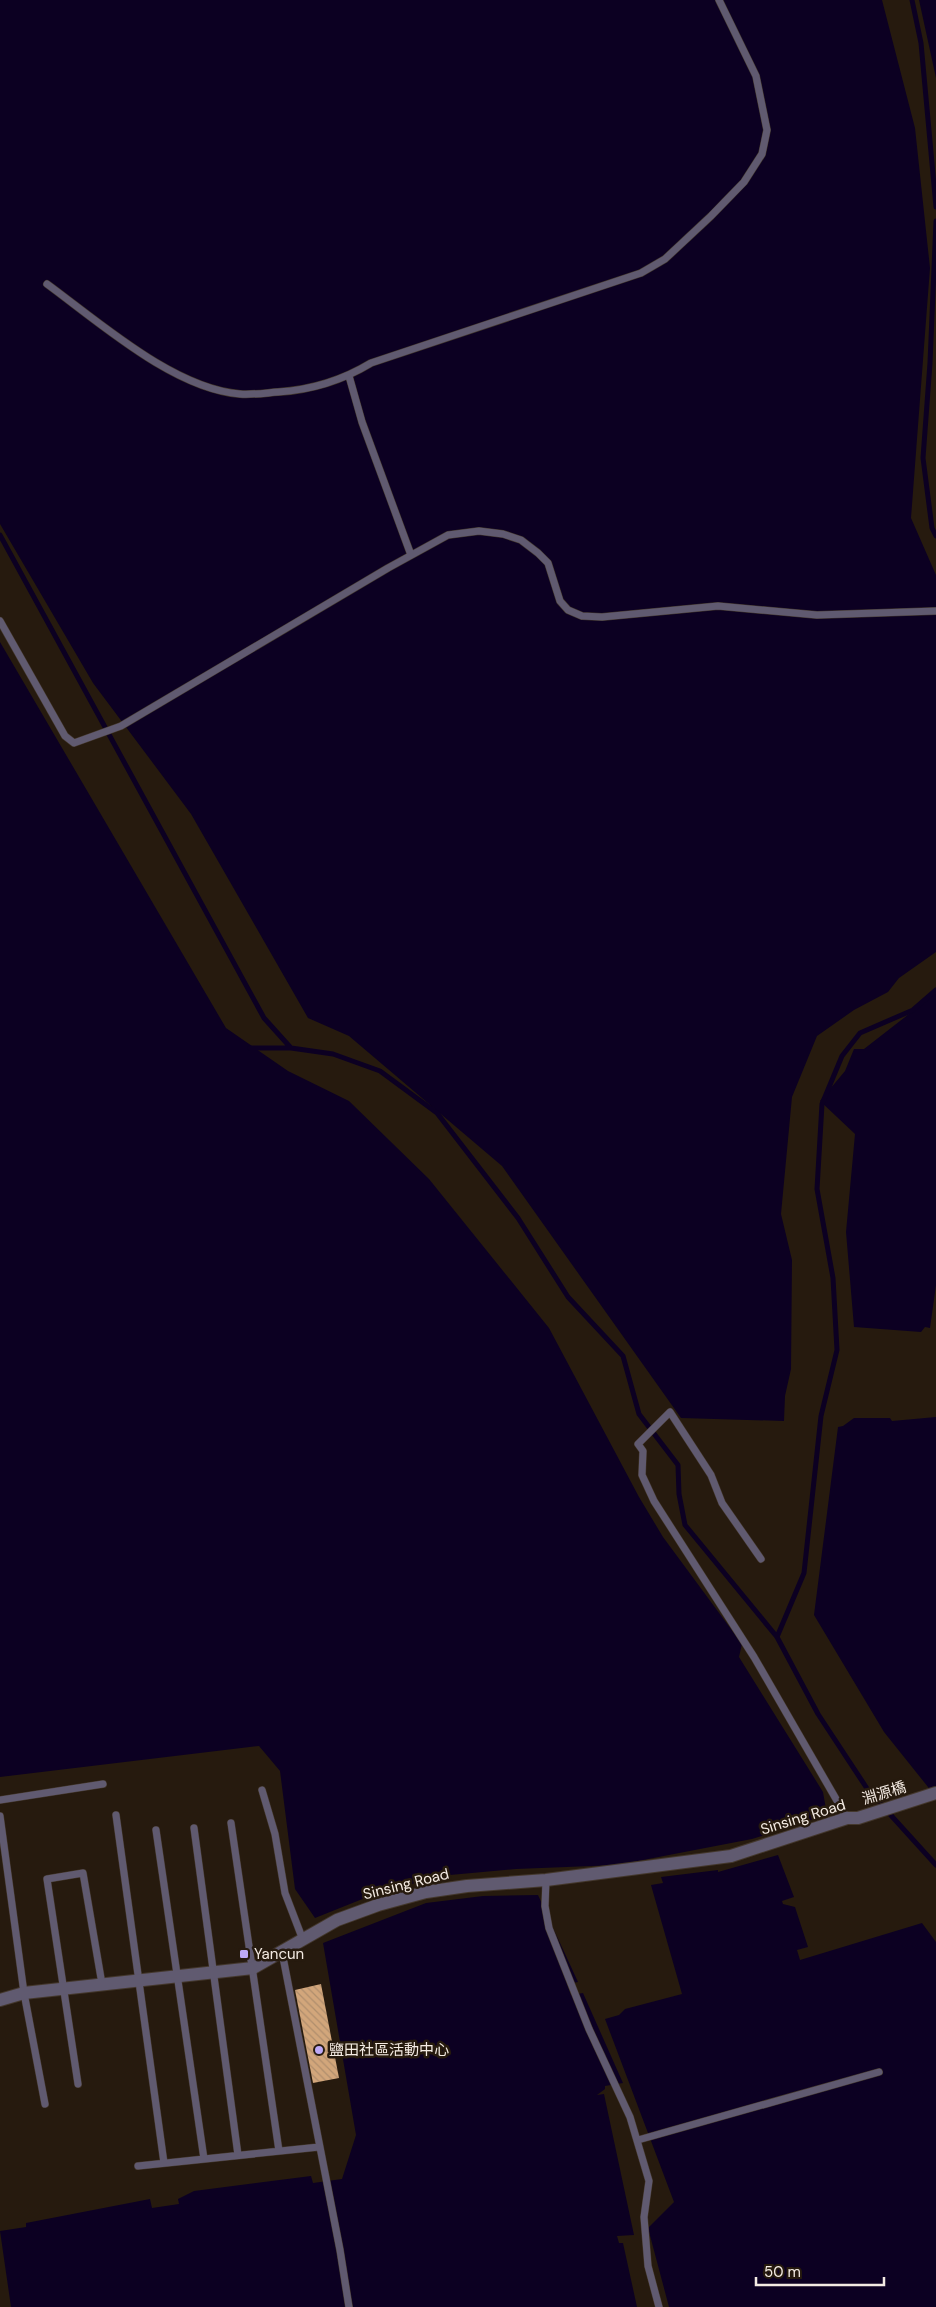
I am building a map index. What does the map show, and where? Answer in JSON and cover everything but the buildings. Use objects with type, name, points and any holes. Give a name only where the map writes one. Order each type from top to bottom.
[{"type":"street","name":"淵源橋","points":[[853,1818],[936,1793]]},
{"type":"street","name":"Sinsing Road","points":[[0,2000],[24,1993],[138,1980],[214,1974],[252,1968],[303,1941],[337,1920],[378,1905],[426,1892],[467,1886],[546,1880],[731,1856],[853,1818]]},
{"type":"lane","points":[[47,284],[140,352],[176,373],[211,388],[240,394],[295,391],[349,376],[371,363],[641,273],[665,260],[711,216],[744,182],[762,154],[766,130],[756,76],[719,0]]},
{"type":"lane","points":[[349,376],[362,422],[411,555]]},
{"type":"lane","points":[[0,621],[65,736],[74,743],[121,726],[448,535],[479,531],[503,534],[521,540],[538,553],[548,564],[560,601],[568,610],[582,616],[718,606],[817,615],[936,611]]},
{"type":"lane","points":[[761,1559],[722,1504],[711,1475],[690,1445],[683,1429],[670,1412],[638,1444],[642,1451],[642,1475],[654,1500],[754,1656],[853,1818]]},
{"type":"lane","points":[[0,1800],[103,1784]]},
{"type":"lane","points":[[262,1790],[275,1834],[285,1893],[303,1941]]},
{"type":"lane","points":[[116,1815],[164,2162]]},
{"type":"lane","points":[[0,1816],[24,1993],[45,2104]]},
{"type":"lane","points":[[231,1822],[279,2151]]},
{"type":"lane","points":[[194,1828],[238,2156]]},
{"type":"lane","points":[[156,1830],[204,2159]]},
{"type":"lane","points":[[78,2084],[47,1879],[83,1874],[102,1984]]},
{"type":"lane","points":[[546,1880],[545,1906],[549,1928],[590,2029],[630,2117],[649,2181],[644,2217],[648,2266],[659,2307]]},
{"type":"lane","points":[[282,1952],[340,2250],[349,2307]]},
{"type":"lane","points":[[638,2140],[880,2072]]},
{"type":"lane","points":[[138,2166],[319,2147]]},
{"type":"shaded area","points":[[0,0],[882,0],[915,128],[930,268],[911,518],[936,575],[936,952],[899,978],[888,992],[854,1010],[817,1036],[792,1097],[781,1214],[792,1260],[791,1369],[785,1396],[784,1421],[681,1418],[502,1166],[349,1036],[308,1018],[191,814],[93,683],[0,524]]},
{"type":"shaded area","points":[[919,0],[936,0],[936,78]]},
{"type":"shaded area","points":[[0,642],[226,1028],[288,1071],[349,1101],[429,1179],[549,1328],[639,1497],[663,1537],[742,1644],[739,1657],[823,1792],[827,1815],[752,1839],[617,1865],[516,1869],[450,1875],[385,1890],[315,1918],[295,1889],[280,1771],[259,1746],[0,1777]]},
{"type":"shaded area","points":[[936,993],[936,1285],[930,1328],[925,1327],[921,1332],[854,1327],[846,1232],[855,1134],[820,1101],[845,1071],[854,1049],[864,1049]]},
{"type":"shaded area","points":[[936,1417],[936,1797],[884,1732],[814,1615],[838,1427],[843,1426],[854,1418],[890,1418],[892,1421]]},
{"type":"shaded area","points":[[778,1855],[794,1897],[782,1901],[783,1904],[795,1907],[808,1947],[797,1950],[800,1960],[922,1923],[936,1942],[936,2307],[669,2307],[648,2228],[674,2202],[605,2019],[619,2015],[625,2009],[682,1994],[651,1885],[663,1883],[661,1877],[718,1870],[718,1872]]},
{"type":"shaded area","points":[[538,1895],[578,1982],[567,1984],[571,1995],[583,1993],[623,2083],[605,2086],[605,2089],[597,2095],[604,2094],[634,2235],[617,2236],[619,2243],[623,2243],[637,2307],[11,2307],[0,2231],[26,2227],[26,2223],[150,2199],[152,2208],[179,2204],[178,2199],[194,2191],[311,2176],[313,2183],[342,2179],[356,2135],[323,1943],[426,1903],[483,1896]]},
{"type":"waterway","points":[[912,0],[921,43],[936,207]]},
{"type":"waterway","points":[[936,221],[930,363],[923,458],[932,528],[936,536]]},
{"type":"waterway","points":[[0,535],[264,1018],[291,1048],[333,1054],[380,1071],[437,1113],[518,1218],[568,1297],[623,1356],[639,1414],[678,1465],[679,1494],[685,1525],[777,1637],[818,1714],[868,1790],[936,1865]]},
{"type":"waterway","points":[[777,1637],[804,1573],[821,1416],[837,1350],[833,1278],[817,1189],[822,1104],[842,1056],[860,1033],[913,1010],[936,990]]},
{"type":"waterway","points":[[250,1048],[291,1048]]},
{"type":"place","name":"Yancun","points":[[244,1954]]},
{"type":"place","name":"鹽田社區活動中心","points":[[319,2050]]}]
